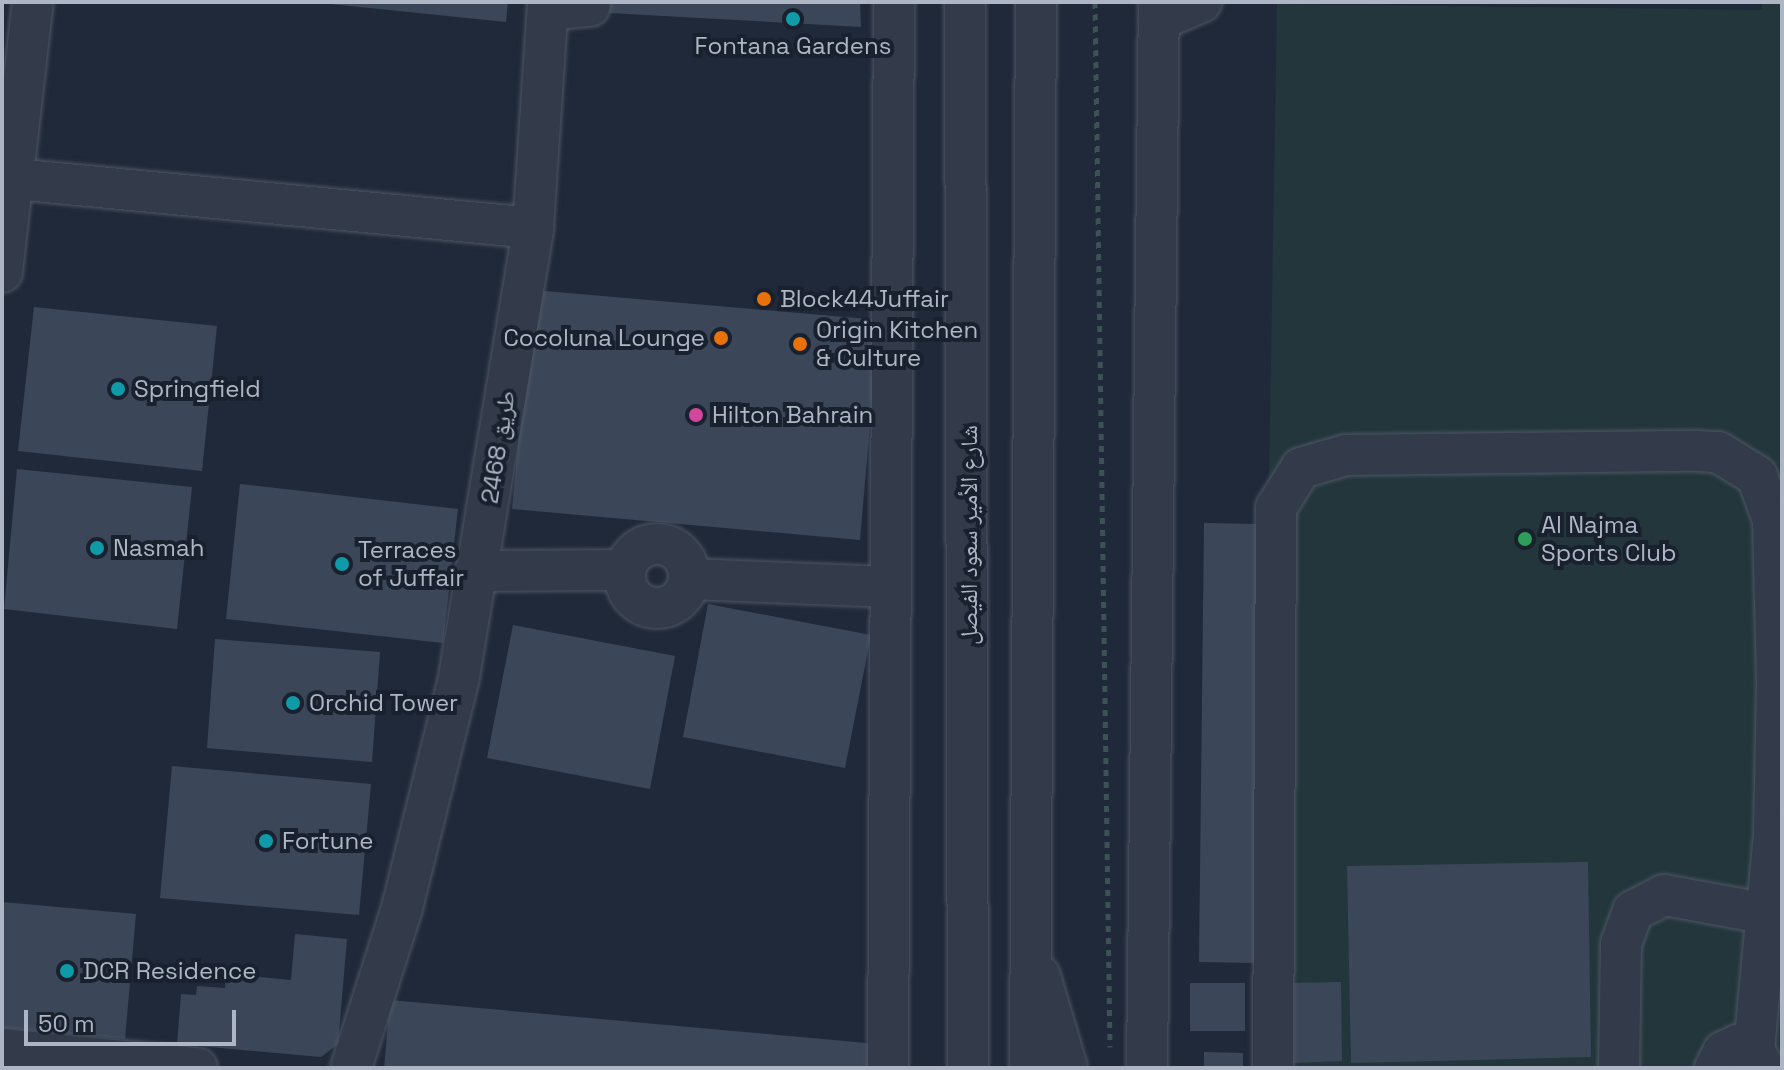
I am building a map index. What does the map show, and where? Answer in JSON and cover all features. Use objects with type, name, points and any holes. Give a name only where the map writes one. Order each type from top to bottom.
[{"type":"street","points":[[33,2],[6,223],[533,228]]},
{"type":"street","points":[[888,1068],[888,587],[894,2]]},
{"type":"street","name":"شارع الأمير سعود الفيصل","points":[[965,2],[968,1068]]},
{"type":"street","points":[[1030,1068],[1036,2]]},
{"type":"street","points":[[1147,1068],[1159,11],[1201,2]]},
{"type":"street","points":[[548,6],[590,6]]},
{"type":"street","name":"طريق 2468","points":[[351,1068],[435,787],[533,228],[548,6]]},
{"type":"street","points":[[1273,1068],[1275,524],[1290,479],[1330,456],[1696,451],[1740,461],[1775,488],[1777,680],[1769,914],[1759,1059],[1730,1047],[1715,1068]]},
{"type":"street","points":[[475,571],[625,570],[629,592],[657,608],[678,601],[690,579],[888,587]]},
{"type":"street","points":[[1619,1068],[1621,944],[1633,911],[1664,895],[1769,914]]},
{"type":"street","points":[[1032,956],[1067,1068]]},
{"type":"street","points":[[2,1049],[197,1068]]},
{"type":"path","points":[[1095,2],[1110,1052]]},
{"type":"green space","name":"Al Najma Sports Club","points":[[1762,2],[1782,2],[1782,1068],[1259,1068],[1277,4],[1762,10]]},
{"type":"building","points":[[311,2],[508,2],[506,22]]},
{"type":"building","name":"Fontana Gardens","points":[[590,2],[860,2],[861,27],[591,12]]},
{"type":"building","name":"Hilton Bahrain","points":[[533,290],[879,320],[860,540],[512,509]]},
{"type":"building","name":"Springfield","points":[[34,307],[217,326],[202,471],[18,451]]},
{"type":"building","name":"Nasmah","points":[[17,469],[192,487],[177,629],[4,609]]},
{"type":"building","name":"Terraces of Juffair","points":[[240,484],[458,509],[443,643],[226,619]]},
{"type":"building","points":[[1204,523],[1259,524],[1254,963],[1199,962]]},
{"type":"building","points":[[708,604],[871,635],[845,768],[683,737]]},
{"type":"building","points":[[513,625],[675,656],[650,789],[487,758]]},
{"type":"building","name":"Orchid Tower","points":[[215,639],[380,652],[372,762],[207,748]]},
{"type":"building","name":"Fortune","points":[[172,766],[371,784],[359,915],[160,898]]},
{"type":"building","points":[[1588,862],[1591,1057],[1351,1063],[1347,866]]},
{"type":"building","name":"DCR Residence","points":[[2,902],[136,914],[125,1039],[2,1028]]},
{"type":"building","points":[[295,934],[347,939],[338,1044],[321,1057],[177,1044],[181,994],[196,995],[197,986],[225,988],[226,974],[291,980]]},
{"type":"building","points":[[1341,982],[1342,1061],[1292,1063],[1291,983]]},
{"type":"building","points":[[1190,983],[1245,983],[1245,1031],[1190,1031]]},
{"type":"building","points":[[390,1000],[877,1044],[875,1068],[384,1068]]},
{"type":"building","points":[[1204,1052],[1243,1053],[1243,1068],[1204,1068]]},
{"type":"place","name":"Fontana Gardens","points":[[793,19]]},
{"type":"place","name":"Block44Juffair","points":[[764,299]]},
{"type":"place","name":"Cocoluna Lounge","points":[[721,338]]},
{"type":"place","name":"Origin Kitchen & Culture","points":[[800,344]]},
{"type":"place","name":"Springfield","points":[[118,389]]},
{"type":"place","name":"Hilton Bahrain","points":[[696,415]]},
{"type":"place","name":"Al Najma Sports Club","points":[[1525,539]]},
{"type":"place","name":"Nasmah","points":[[97,548]]},
{"type":"place","name":"Terraces of Juffair","points":[[342,564]]},
{"type":"place","name":"Orchid Tower","points":[[293,703]]},
{"type":"place","name":"Fortune","points":[[266,841]]},
{"type":"place","name":"DCR Residence","points":[[67,971]]}]
